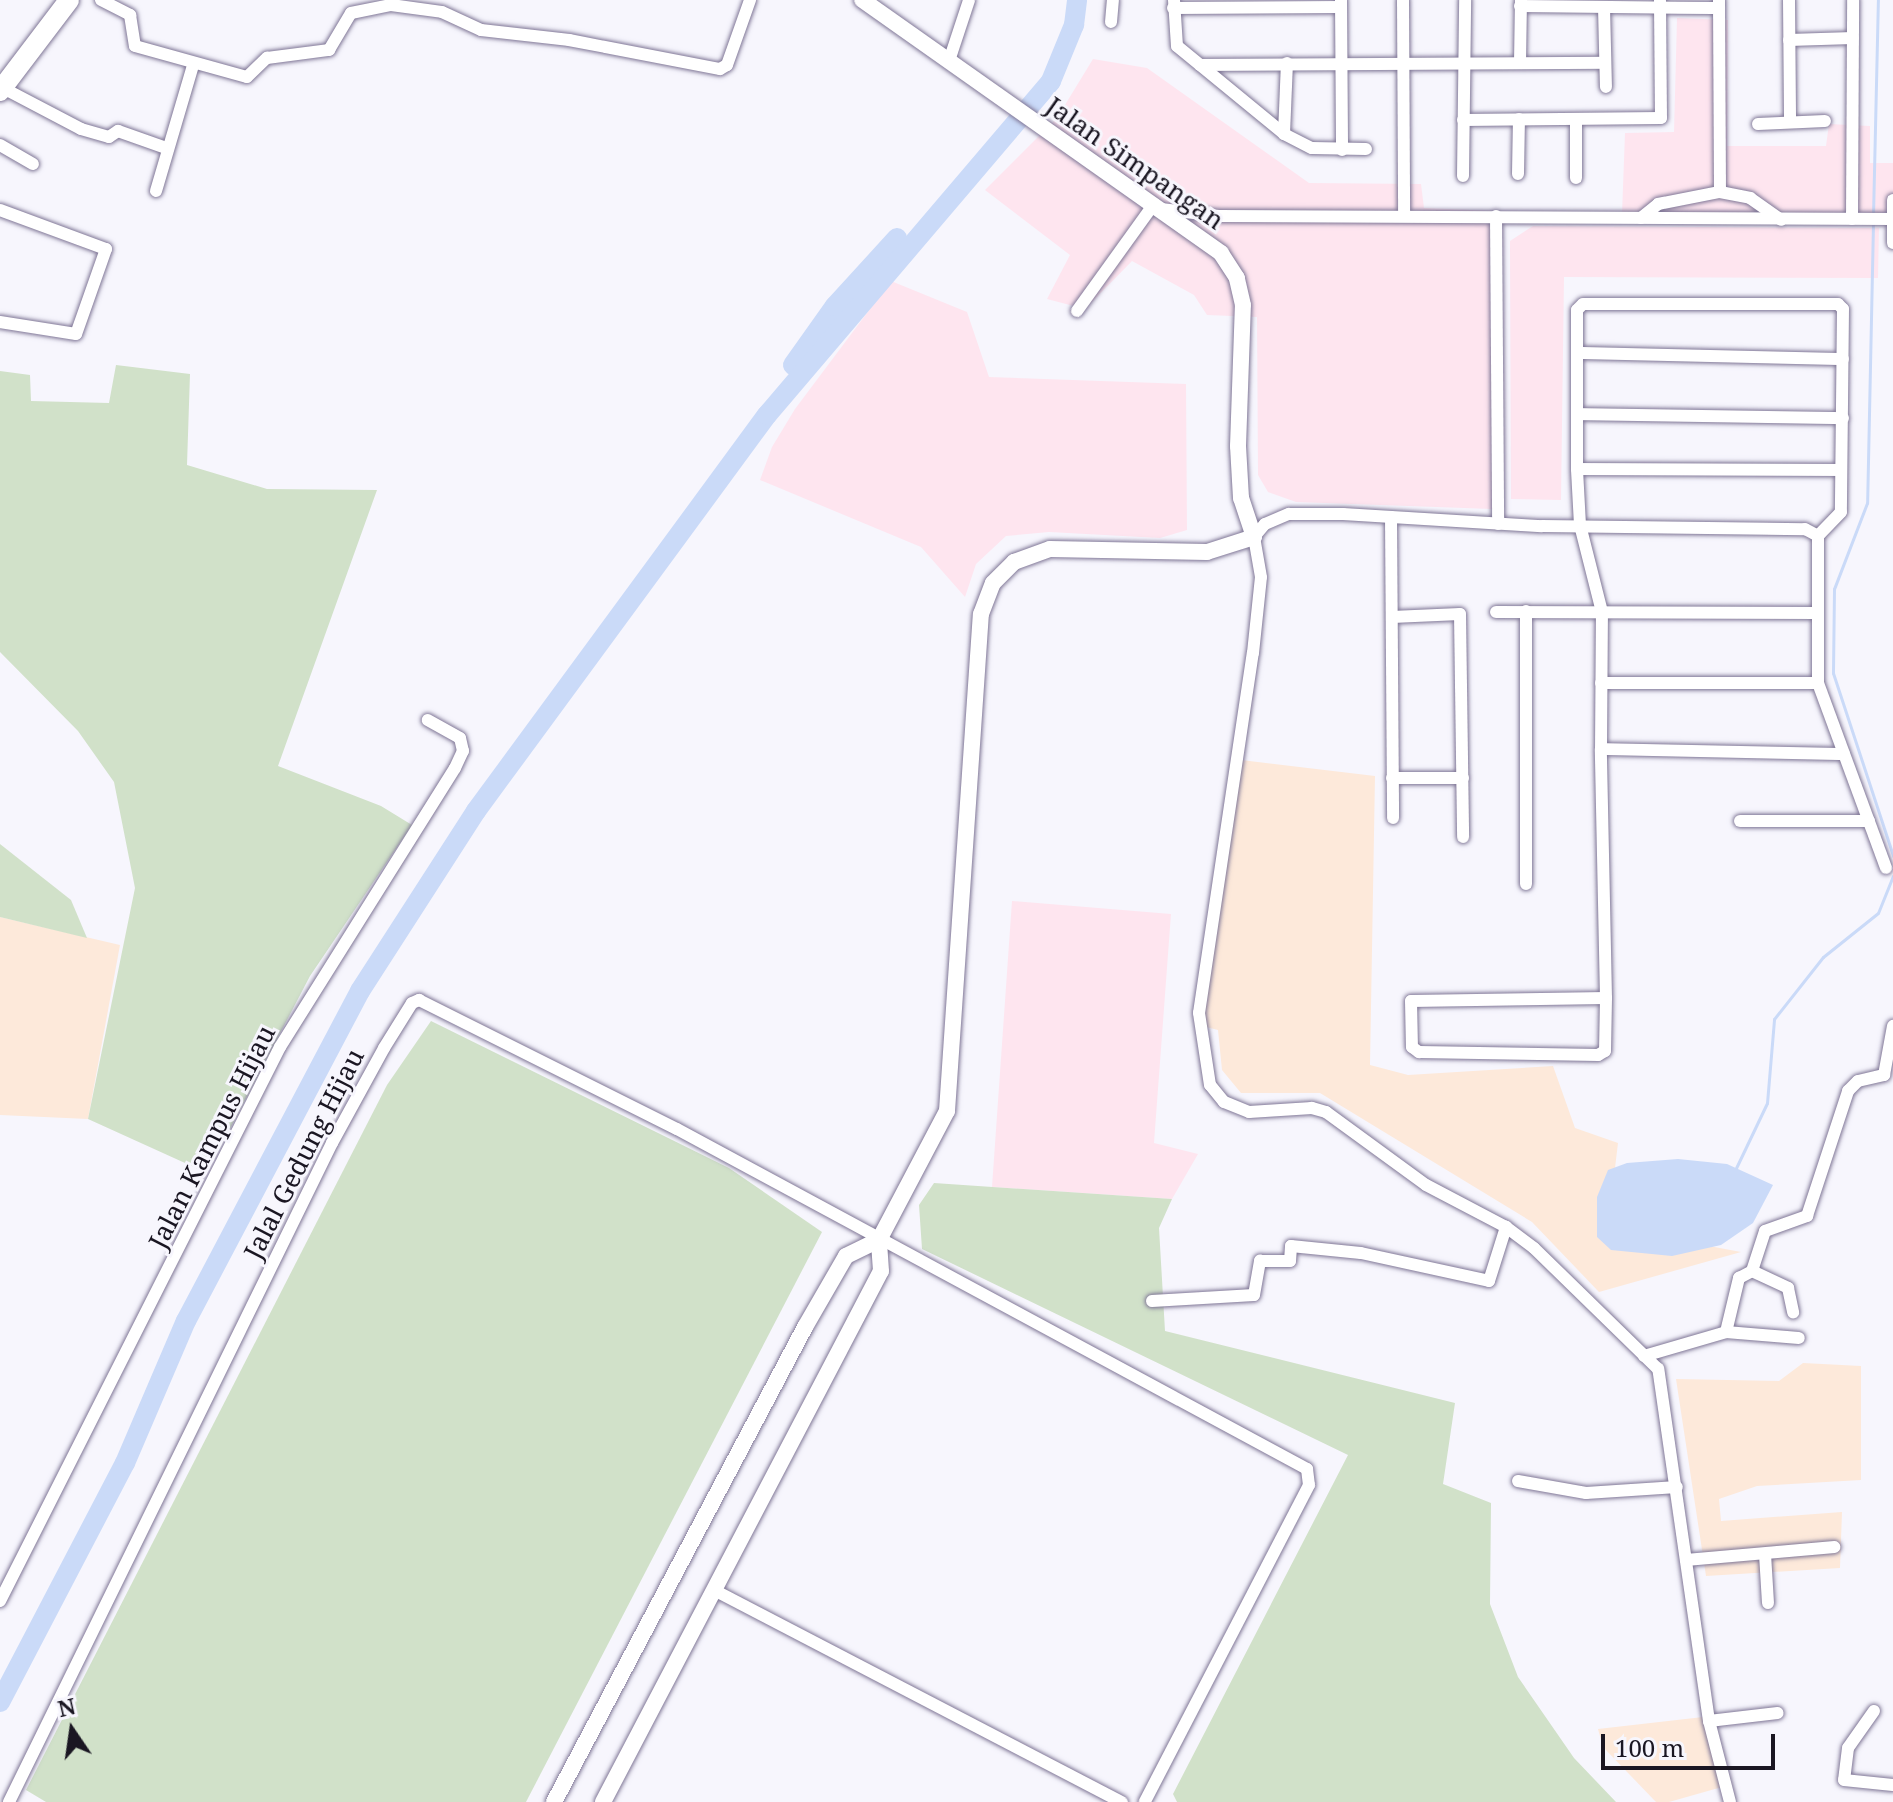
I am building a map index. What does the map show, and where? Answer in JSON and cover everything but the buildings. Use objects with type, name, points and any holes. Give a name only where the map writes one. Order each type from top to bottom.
[{"type":"main road","points":[[3,84],[69,0]]},
{"type":"street","points":[[101,0],[130,15],[135,46],[193,65],[247,77],[267,58],[329,50],[351,13],[391,5],[442,6],[481,30],[569,40],[720,69],[727,65],[750,0]]},
{"type":"street","name":"Jalan Simpangan","points":[[862,0],[1221,253],[1237,278],[1243,305],[1240,481],[1254,537]]},
{"type":"street","points":[[949,61],[969,0]]},
{"type":"street","points":[[1111,22],[1113,0]]},
{"type":"street","points":[[1403,0],[1404,213]]},
{"type":"street","points":[[1463,176],[1465,0]]},
{"type":"street","points":[[1789,0],[1790,122]]},
{"type":"street","points":[[1853,0],[1852,204],[1859,219]]},
{"type":"street","points":[[1520,63],[1520,3],[1604,7],[1716,4],[1720,192]]},
{"type":"street","points":[[1342,150],[1341,4],[1174,4],[1173,40],[1284,134],[1312,148],[1342,150],[1366,149]]},
{"type":"street","points":[[1463,120],[1661,118],[1660,4]]},
{"type":"street","points":[[1604,7],[1606,87]]},
{"type":"street","points":[[1789,40],[1853,38]]},
{"type":"street","points":[[1284,134],[1287,63]]},
{"type":"street","points":[[1200,65],[1605,63]]},
{"type":"street","points":[[156,191],[166,148],[193,65]]},
{"type":"street","points":[[3,84],[70,125],[109,137],[118,131],[166,148]]},
{"type":"street","points":[[1518,174],[1519,119]]},
{"type":"street","points":[[1576,119],[1576,178]]},
{"type":"street","points":[[1758,124],[1825,121]]},
{"type":"street","points":[[0,145],[33,164]]},
{"type":"street","points":[[1641,218],[1658,204],[1720,192],[1750,198],[1781,220]]},
{"type":"street","points":[[1893,200],[1888,219],[1893,243]]},
{"type":"street","points":[[1077,311],[1158,207],[1219,216],[1404,213],[1888,219]]},
{"type":"street","points":[[0,210],[106,249],[76,334],[0,322]]},
{"type":"street","points":[[1496,216],[1498,524]]},
{"type":"street","points":[[1606,998],[1411,1001],[1412,1047],[1419,1052],[1598,1055],[1605,1051],[1606,998],[1601,749],[1602,612],[1580,525],[1577,469],[1577,310],[1583,304],[1838,304],[1845,314],[1841,512],[1818,536],[1818,683],[1886,868]]},
{"type":"street","points":[[1578,353],[1843,359]]},
{"type":"street","points":[[1578,414],[1843,418]]},
{"type":"street","points":[[1577,469],[1840,470]]},
{"type":"street","points":[[603,1802],[881,1271],[879,1240],[921,1166],[949,1098],[986,597],[1014,562],[1050,549],[1207,552],[1254,537],[1265,524],[1289,514],[1498,524],[1805,529],[1818,536]]},
{"type":"street","points":[[1391,517],[1393,818]]},
{"type":"street","points":[[1254,537],[1261,566],[1260,592],[1199,1013],[1210,1085],[1224,1102],[1242,1111],[1312,1108],[1326,1112],[1426,1185],[1506,1227],[1644,1356],[1662,1379],[1709,1721],[1730,1802]]},
{"type":"street","points":[[1526,611],[1526,884]]},
{"type":"street","points":[[1496,612],[1818,613]]},
{"type":"street","points":[[1392,617],[1460,614],[1463,837]]},
{"type":"street","points":[[1601,683],[1818,683]]},
{"type":"street","name":"Jalan Kampus Hijau","points":[[0,1601],[280,1047],[455,768],[463,751],[460,738],[428,720]]},
{"type":"street","points":[[1601,749],[1844,754]]},
{"type":"street","points":[[1392,778],[1463,778]]},
{"type":"street","points":[[1740,821],[1869,821]]},
{"type":"street","name":"Jalal Gedung Hijau","points":[[9,1802],[332,1143],[414,1001],[422,1001],[677,1129],[879,1240]]},
{"type":"street","points":[[1726,1332],[1739,1278],[1752,1271],[1765,1231],[1807,1216],[1848,1091],[1858,1081],[1884,1075],[1893,1026]]},
{"type":"street","points":[[1152,1301],[1254,1295],[1260,1261],[1290,1261],[1291,1246],[1361,1253],[1489,1281],[1506,1227]]},
{"type":"street","points":[[554,1802],[805,1327],[846,1256],[879,1240]]},
{"type":"street","points":[[879,1240],[1307,1469],[1309,1485],[1145,1802]]},
{"type":"street","points":[[1752,1271],[1788,1288],[1793,1312]]},
{"type":"street","points":[[1644,1356],[1726,1332],[1799,1338]]},
{"type":"street","points":[[1518,1481],[1586,1493],[1677,1487]]},
{"type":"street","points":[[1686,1560],[1834,1547]]},
{"type":"street","points":[[1765,1554],[1768,1603]]},
{"type":"street","points":[[714,1590],[1122,1802]]},
{"type":"street","points":[[1874,1711],[1848,1748],[1844,1780],[1893,1785]]},
{"type":"street","points":[[1709,1721],[1778,1713]]},
{"type":"shaded area","points":[[1677,18],[1728,20],[1727,146],[1826,146],[1829,124],[1870,126],[1870,163],[1893,163],[1893,215],[1622,214],[1625,133],[1674,132]]},
{"type":"shaded area","points":[[1093,59],[1147,68],[1309,183],[1421,184],[1424,208],[1493,211],[1492,509],[1296,502],[1268,492],[1258,475],[1257,317],[1207,315],[1194,295],[1132,261],[1085,309],[1047,299],[1070,255],[985,190],[1057,118]]},
{"type":"shaded area","points":[[1533,226],[1879,228],[1878,278],[1564,277],[1561,500],[1511,499],[1510,241]]},
{"type":"shaded area","points":[[891,281],[967,312],[989,377],[1186,384],[1187,530],[1160,538],[1049,532],[1006,536],[976,564],[965,597],[921,547],[760,480],[772,447],[795,409]]},
{"type":"shaded area","points":[[1233,759],[1375,776],[1370,1065],[1408,1075],[1553,1066],[1575,1128],[1618,1143],[1606,1243],[1693,1243],[1741,1252],[1599,1292],[1532,1222],[1320,1093],[1241,1093],[1222,1070],[1218,1030],[1194,1024]]},
{"type":"shaded area","points":[[1012,901],[1171,914],[1154,1143],[1198,1154],[1172,1199],[992,1187]]},
{"type":"shaded area","points":[[0,917],[120,945],[88,1119],[0,1115]]},
{"type":"shaded area","points":[[1803,1363],[1861,1366],[1861,1480],[1757,1486],[1719,1499],[1721,1521],[1842,1512],[1840,1568],[1706,1576],[1676,1379],[1779,1381]]},
{"type":"shaded area","points":[[1703,1717],[1722,1787],[1669,1802],[1656,1802],[1603,1747],[1598,1729]]},
{"type":"green space","points":[[116,365],[190,374],[187,465],[267,489],[377,490],[278,766],[381,806],[412,825],[310,976],[207,1173],[88,1119],[135,888],[114,782],[78,731],[0,652],[0,371],[30,375],[31,401],[109,403]]},
{"type":"green space","points":[[0,844],[71,900],[87,938],[0,917]]},
{"type":"green space","points":[[431,1021],[729,1168],[822,1232],[526,1802],[46,1802],[26,1790],[387,1085]]},
{"type":"green space","points":[[934,1183],[1172,1199],[1159,1228],[1165,1331],[1455,1403],[1443,1484],[1491,1503],[1490,1604],[1518,1677],[1574,1758],[1616,1802],[1177,1802],[1173,1794],[1348,1455],[922,1249],[919,1205]]},
{"type":"water","points":[[1678,1159],[1727,1164],[1773,1185],[1753,1223],[1721,1245],[1672,1256],[1611,1250],[1597,1237],[1597,1197],[1608,1170],[1627,1163]]},
{"type":"waterway","points":[[0,1702],[125,1463],[186,1321],[360,991],[476,811],[767,415],[1051,81],[1074,25],[1077,0]]},
{"type":"waterway","points":[[1873,216],[1878,0]]},
{"type":"waterway","points":[[1873,223],[1867,503],[1834,589],[1833,673],[1893,856]]},
{"type":"waterway","points":[[793,365],[835,306],[897,238]]},
{"type":"waterway","points":[[1736,1168],[1767,1103],[1774,1019],[1823,957],[1878,913],[1893,876]]}]
